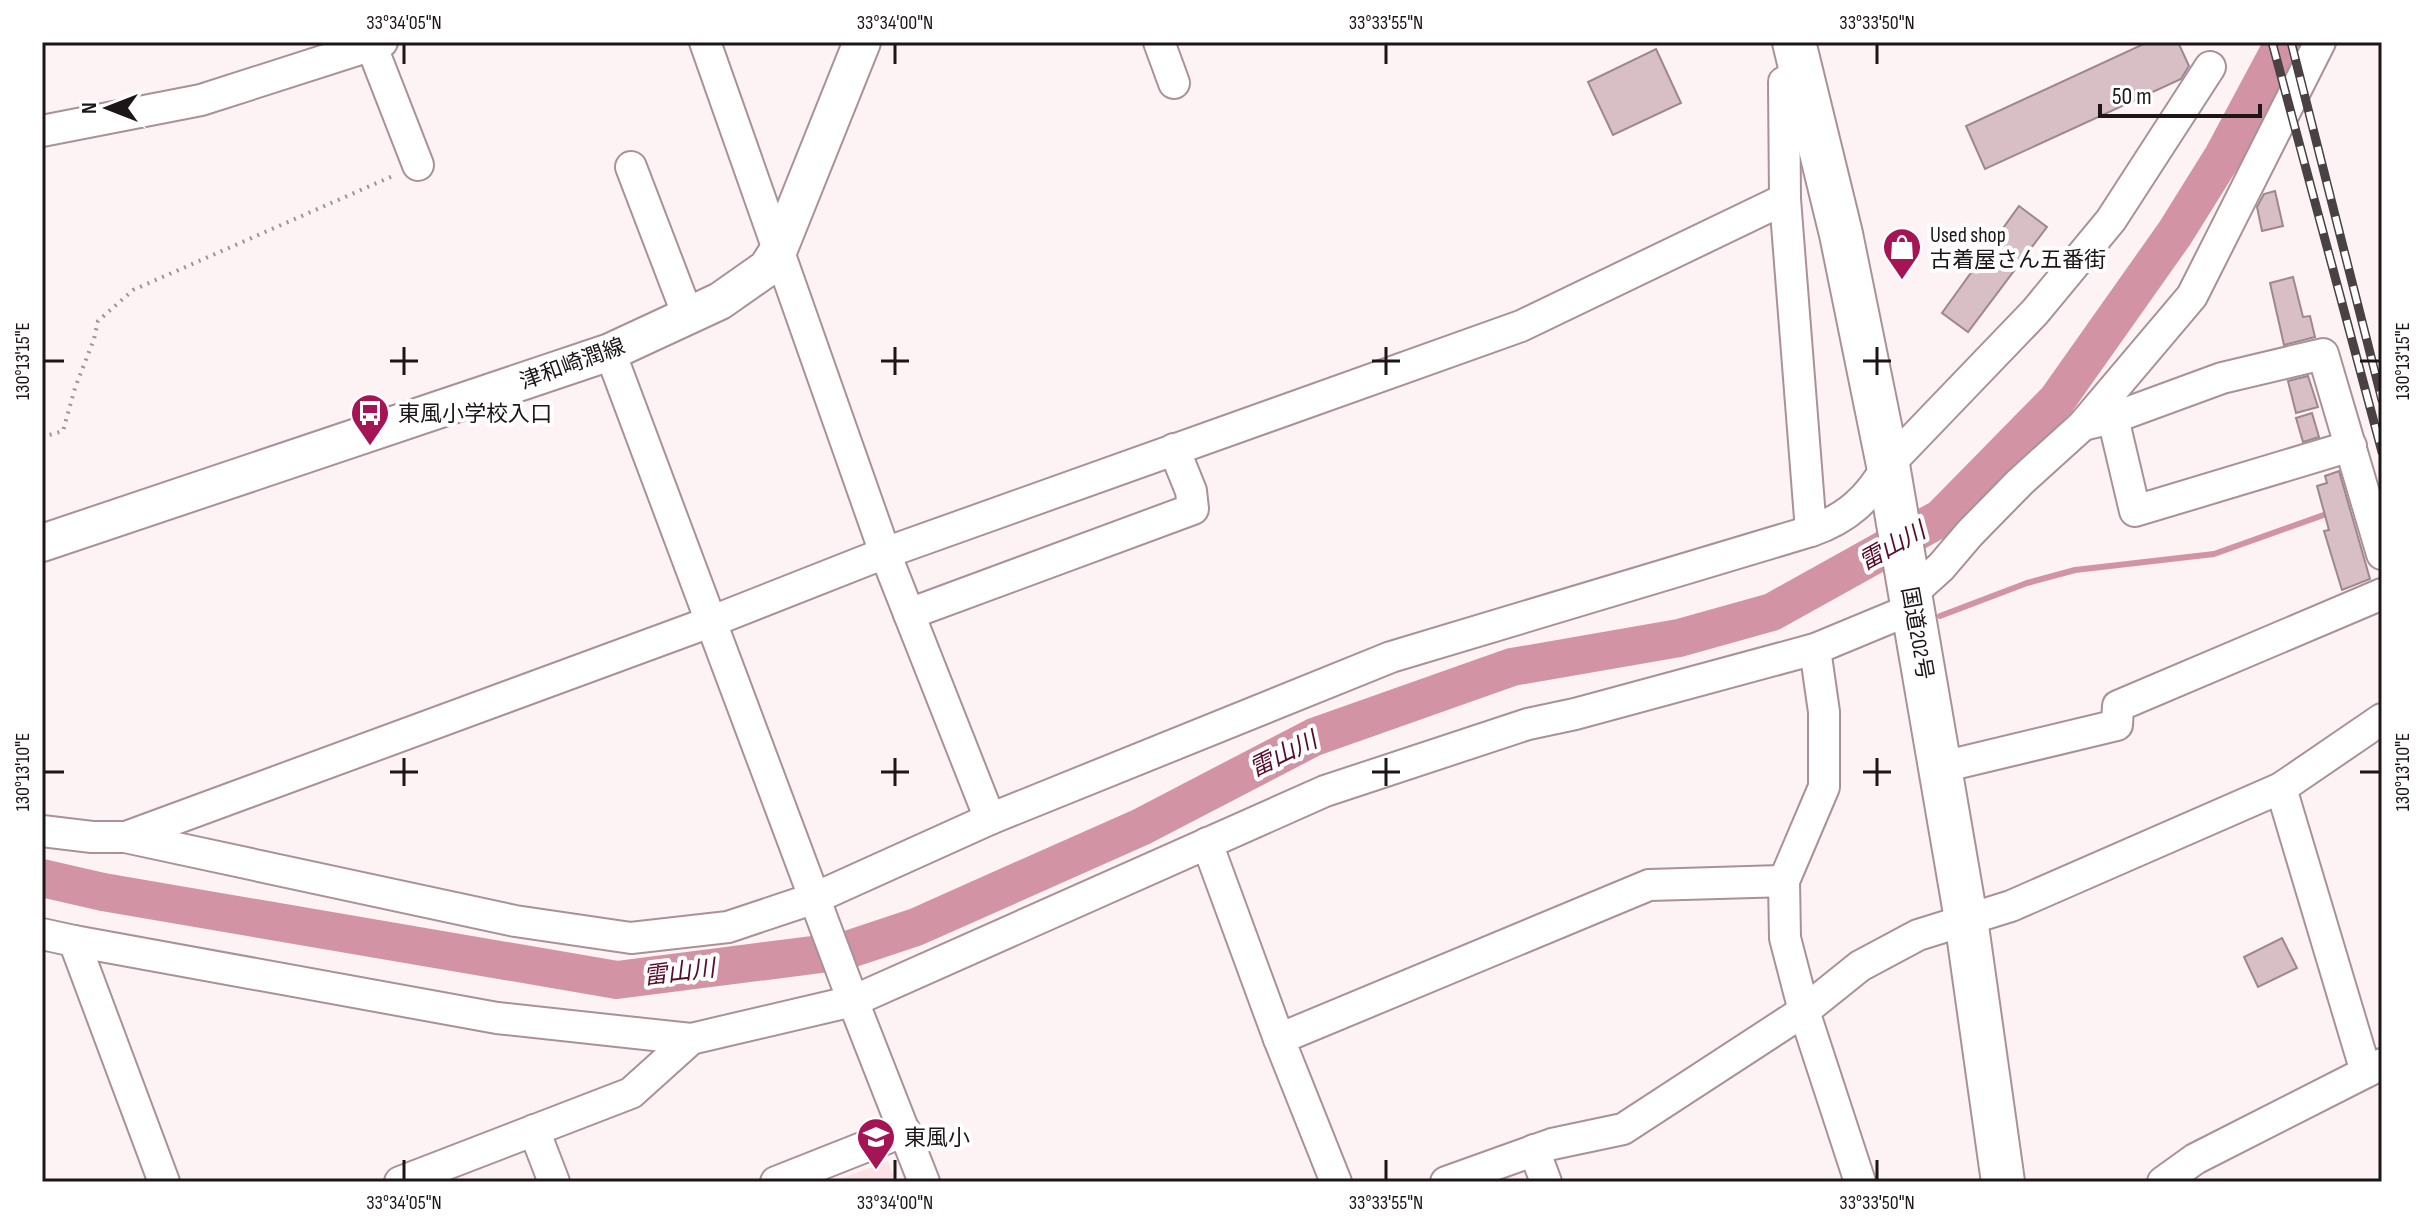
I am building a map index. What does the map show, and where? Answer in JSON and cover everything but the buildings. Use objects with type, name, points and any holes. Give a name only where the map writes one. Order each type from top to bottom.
[{"type":"highway","name":"国道202号","points":[[1799,58],[1841,234],[1888,465],[1942,767],[2003,1182]]},
{"type":"main road","name":"津和崎潤線","points":[[42,543],[610,352],[720,301],[767,268],[779,249],[862,42]]},
{"type":"street","points":[[705,42],[885,553],[990,819]]},
{"type":"street","points":[[1159,42],[1174,83]]},
{"type":"street","points":[[42,934],[497,1018],[691,1039],[853,1001],[1325,791],[1427,755],[1528,724],[1815,649],[1910,591],[1941,567],[2020,482],[2083,425],[2192,296],[2320,42]]},
{"type":"street","points":[[42,131],[201,100],[377,44],[418,165]]},
{"type":"street","points":[[1799,58],[1784,82],[1785,199],[1811,531]]},
{"type":"street","points":[[42,831],[125,837],[515,921],[631,938],[728,927],[815,898],[990,819],[1391,657],[1836,522],[1873,491],[1888,465],[2035,312],[2111,220],[2210,67]]},
{"type":"street","points":[[631,167],[688,316]]},
{"type":"street","points":[[125,837],[710,622],[885,553],[1521,326],[1785,199]]},
{"type":"street","points":[[610,352],[924,1182]]},
{"type":"street","points":[[2083,425],[2113,418],[2222,378],[2323,354],[2382,554]]},
{"type":"street","points":[[2113,418],[2135,511],[2351,446]]},
{"type":"street","points":[[909,614],[1193,509],[1191,491],[1174,449]]},
{"type":"street","points":[[1942,767],[2117,725],[2118,706],[2382,594]]},
{"type":"street","points":[[1815,649],[1824,712],[1824,787],[1784,881],[1785,938],[1804,1011],[1860,1182]]},
{"type":"street","points":[[1446,1182],[1552,1144],[1623,1129],[1804,1011],[1860,966],[1918,935],[2011,906],[2281,788],[2382,719]]},
{"type":"street","points":[[2163,1182],[2195,1159],[2374,1068],[2281,788]]},
{"type":"street","points":[[1207,843],[1279,1039],[1336,1182]]},
{"type":"street","points":[[1279,1039],[1649,885],[1784,881]]},
{"type":"street","points":[[74,941],[164,1182]]},
{"type":"street","points":[[400,1182],[631,1093],[691,1039]]},
{"type":"street","points":[[534,1130],[554,1182]]},
{"type":"street","points":[[776,1182],[905,1131]]},
{"type":"street","points":[[1534,1150],[1546,1182]]},
{"type":"path","points":[[42,437],[63,431],[98,321],[133,290],[418,165]]},
{"type":"shaded area","name":"東風小","points":[[888,1161],[896,1182],[832,1182]]},
{"type":"waterway","name":"雷山川","points":[[42,878],[103,892],[617,980],[844,951],[916,927],[1141,827],[1314,737],[1512,667],[1679,638],[1772,612],[1941,518],[2057,400],[2175,233],[2223,156],[2284,42]]},
{"type":"waterway","points":[[1940,616],[2027,583],[2075,570],[2214,554],[2332,512]]},
{"type":"railway","points":[[2272,42],[2382,452]]},
{"type":"railway","points":[[2291,42],[2382,400]]},
{"type":"place","name":"Used shop 古着屋さん五番街","points":[[1902,281]]},
{"type":"place","name":"東風小学校入口","points":[[370,447]]},
{"type":"place","name":"東風小","points":[[876,1171]]}]
